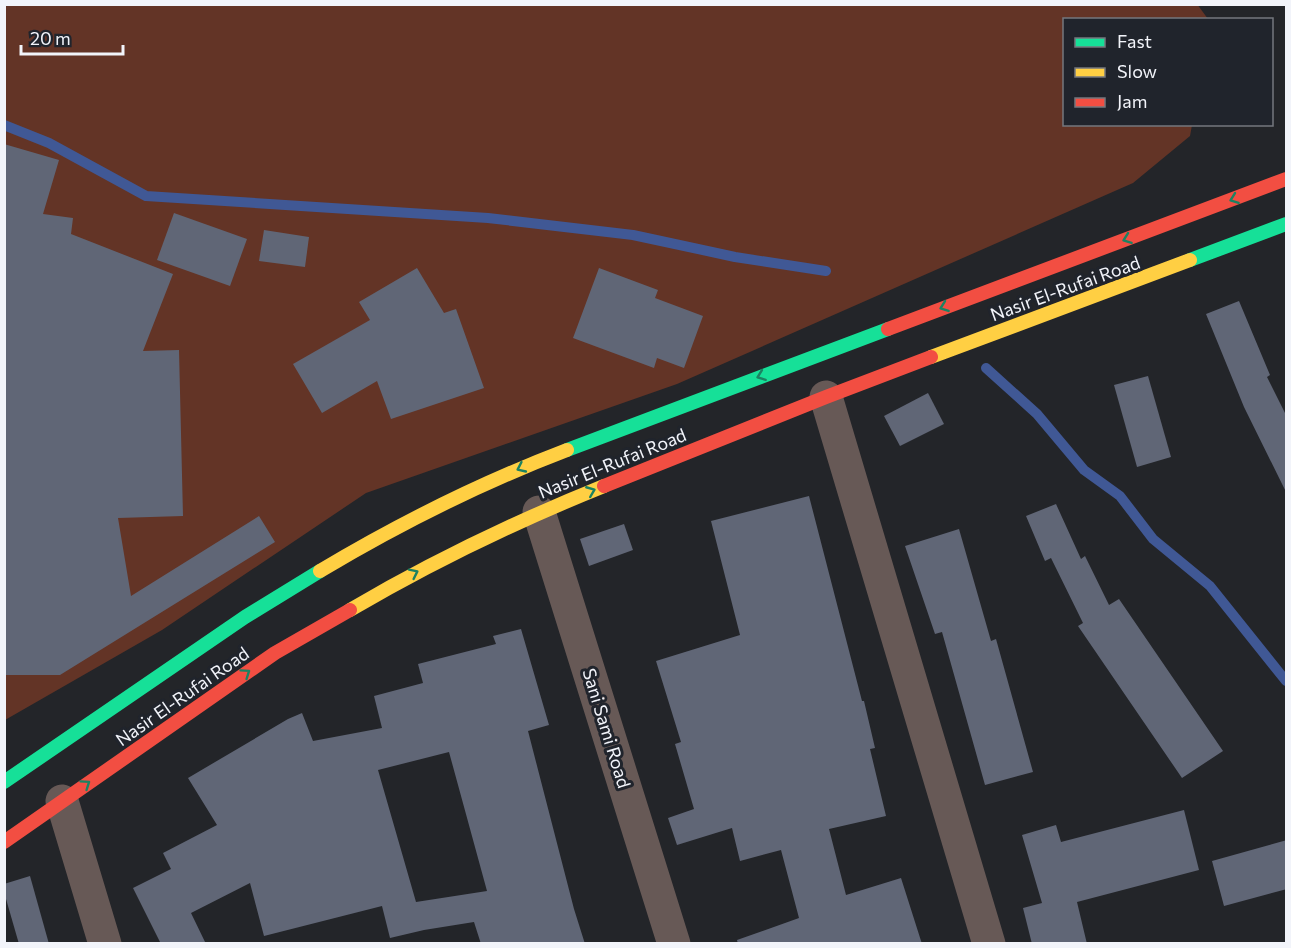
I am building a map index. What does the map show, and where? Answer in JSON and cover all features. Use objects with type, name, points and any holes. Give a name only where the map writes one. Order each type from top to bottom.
[{"type":"main road","name":"Nasir El-Rufai Road","points":[[4,782],[245,617],[375,538],[530,464],[1183,223],[1287,179]]},
{"type":"main road","name":"Nasir El-Rufai Road","points":[[4,842],[275,653],[401,579],[539,512],[1195,253],[1287,224]]},
{"type":"street","points":[[826,397],[989,944]]},
{"type":"street","name":"Sani Sami Road","points":[[539,512],[674,944]]},
{"type":"street","points":[[62,801],[105,944]]},
{"type":"shaded area","points":[[1197,4],[1207,18],[1063,18],[1063,126],[1192,126],[1190,136],[1133,183],[677,384],[366,493],[162,630],[5,720],[5,5]]},
{"type":"building","points":[[4,144],[59,160],[43,214],[73,218],[71,234],[173,274],[143,351],[179,350],[183,516],[118,518],[131,596],[259,516],[275,542],[60,675],[4,675]]},
{"type":"building","points":[[174,213],[247,239],[230,286],[157,260]]},
{"type":"building","points":[[264,230],[309,237],[305,267],[259,261]]},
{"type":"building","points":[[417,268],[444,313],[456,309],[484,388],[391,419],[377,381],[322,413],[293,364],[370,320],[359,302]]},
{"type":"building","points":[[599,268],[658,290],[655,298],[703,316],[684,368],[657,358],[654,368],[573,338]]},
{"type":"building","points":[[1239,301],[1270,375],[1267,377],[1287,417],[1287,494],[1244,407],[1206,314]]},
{"type":"building","points":[[1148,376],[1171,457],[1137,467],[1114,385]]},
{"type":"building","points":[[928,393],[944,424],[900,446],[884,416]]},
{"type":"building","points":[[809,496],[862,701],[864,701],[875,748],[870,749],[886,816],[829,829],[846,895],[901,878],[922,944],[738,944],[737,940],[799,918],[781,850],[740,861],[732,828],[677,845],[668,818],[694,809],[675,744],[681,742],[656,661],[740,635],[711,521]]},
{"type":"building","points":[[1056,504],[1081,559],[1085,556],[1109,605],[1119,599],[1223,751],[1182,778],[1078,626],[1083,623],[1051,558],[1045,561],[1026,516]]},
{"type":"building","points":[[624,524],[633,550],[589,566],[580,539]]},
{"type":"building","points":[[959,529],[991,641],[996,639],[1033,772],[985,785],[942,632],[935,634],[905,546]]},
{"type":"building","points":[[521,629],[549,725],[528,731],[585,944],[481,944],[474,922],[390,938],[382,906],[264,936],[250,883],[191,913],[206,944],[161,944],[133,888],[171,869],[163,853],[217,825],[188,778],[302,713],[313,741],[382,728],[374,696],[423,683],[418,664],[496,644],[493,636]],"holes":[[[449,752],[487,891],[416,902],[378,770]]]},
{"type":"building","points":[[1184,810],[1199,870],[1077,902],[1087,944],[1032,944],[1023,908],[1042,903],[1022,835],[1056,825],[1061,842]]},
{"type":"building","points":[[1287,840],[1287,889],[1224,906],[1212,861]]},
{"type":"building","points":[[30,876],[49,944],[19,944],[4,892],[4,884]]},
{"type":"waterway","points":[[4,125],[49,143],[146,196],[488,218],[633,235],[735,257],[826,271]]},
{"type":"waterway","points":[[986,368],[1037,414],[1084,470],[1120,496],[1153,539],[1210,586],[1286,681]]},
{"type":"traffic: fast","points":[[1190,260],[1286,224]]},
{"type":"traffic: fast","points":[[567,450],[888,329]]},
{"type":"traffic: fast","points":[[4,782],[245,617],[320,571]]},
{"type":"traffic: slow","points":[[931,357],[1190,260]]},
{"type":"traffic: slow","points":[[320,571],[441,505],[567,450]]},
{"type":"traffic: slow","points":[[350,610],[475,543],[604,486]]},
{"type":"traffic: jam","points":[[888,329],[1286,179]]},
{"type":"traffic: jam","points":[[604,486],[931,357]]},
{"type":"traffic: jam","points":[[4,842],[275,653],[350,610]]}]
